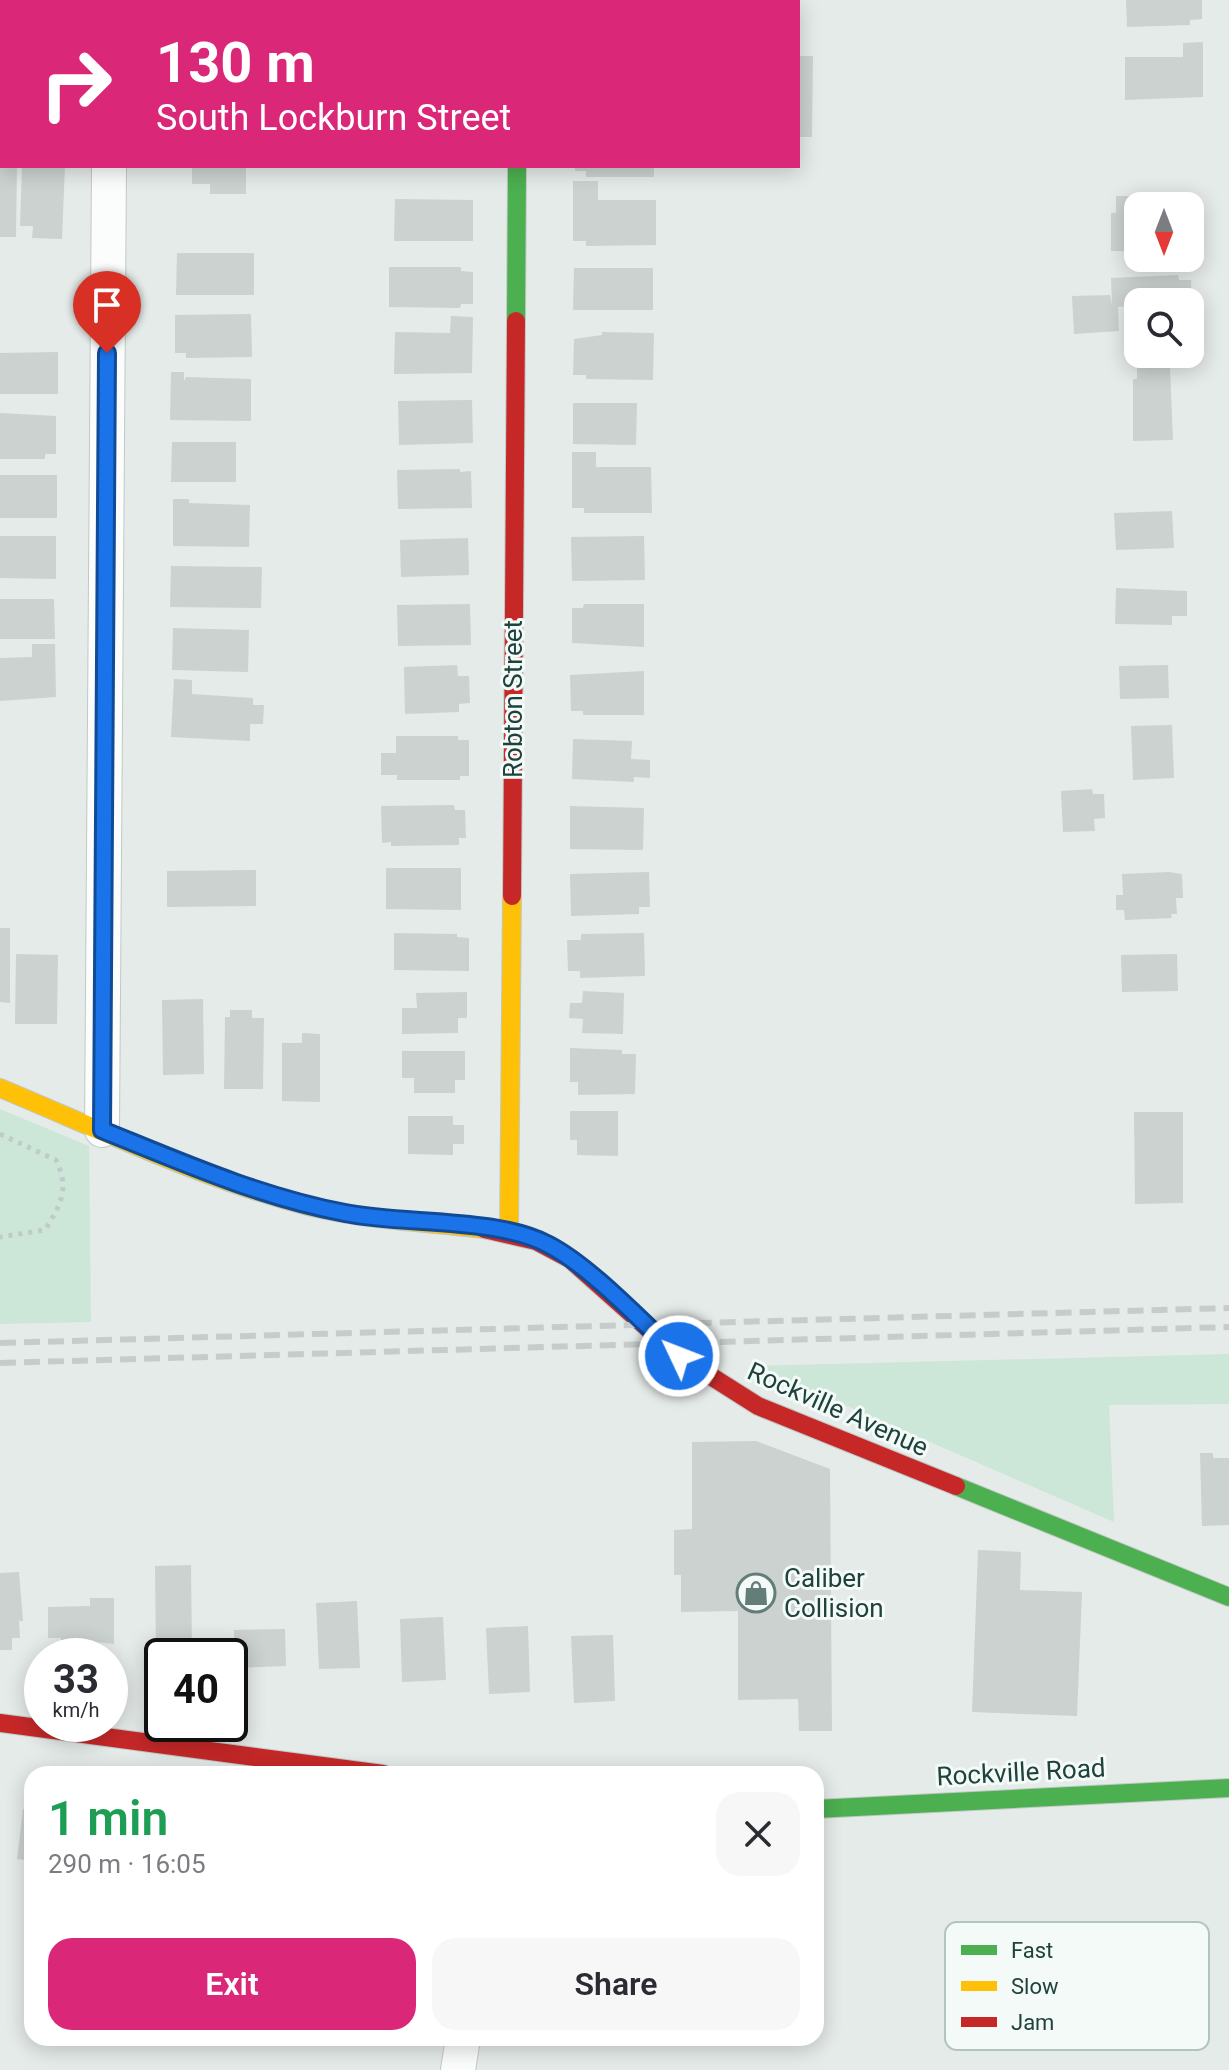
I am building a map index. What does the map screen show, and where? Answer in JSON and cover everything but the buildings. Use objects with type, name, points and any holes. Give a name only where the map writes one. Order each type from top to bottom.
[{"type":"street","points":[[102,1130],[109,168]]},
{"type":"street","name":"Robton Street","points":[[509,1232],[517,168]]},
{"type":"street","name":"Rockville Avenue","points":[[0,1088],[207,1173],[293,1202],[349,1214],[509,1232],[556,1249],[692,1366],[758,1406],[1229,1597]]},
{"type":"street","points":[[0,1723],[323,1766]]},
{"type":"street","name":"Rockville Road","points":[[824,1809],[1229,1788]]},
{"type":"street","points":[[458,2070],[462,2046]]},
{"type":"path","points":[[0,1134],[56,1160],[64,1178],[60,1206],[45,1230],[0,1237]]},
{"type":"green space","points":[[0,1109],[89,1146],[91,1322],[0,1324]]},
{"type":"green space","points":[[1229,1354],[1229,1404],[1109,1405],[1114,1522],[755,1366]]},
{"type":"railway","points":[[0,1343],[1229,1308]]},
{"type":"railway","points":[[0,1363],[1229,1327]]},
{"type":"traffic: fast","points":[[516,321],[517,168]]},
{"type":"traffic: fast","points":[[956,1486],[1229,1597]]},
{"type":"traffic: fast","points":[[824,1809],[1229,1788]]},
{"type":"traffic: slow","points":[[509,1232],[512,896]]},
{"type":"traffic: slow","points":[[0,1088],[152,1153],[268,1195],[352,1215],[484,1229]]},
{"type":"traffic: jam","points":[[512,896],[516,321]]},
{"type":"traffic: jam","points":[[484,1229],[536,1241],[570,1259],[679,1356],[758,1406],[956,1486]]},
{"type":"traffic: jam","points":[[0,1723],[323,1766]]},
{"type":"place","name":"Caliber Collision","points":[[756,1593]]},
{"type":"route","points":[[107,353],[102,1130],[207,1173],[293,1202],[421,1224],[496,1229],[548,1244],[570,1259],[679,1356]]}]
